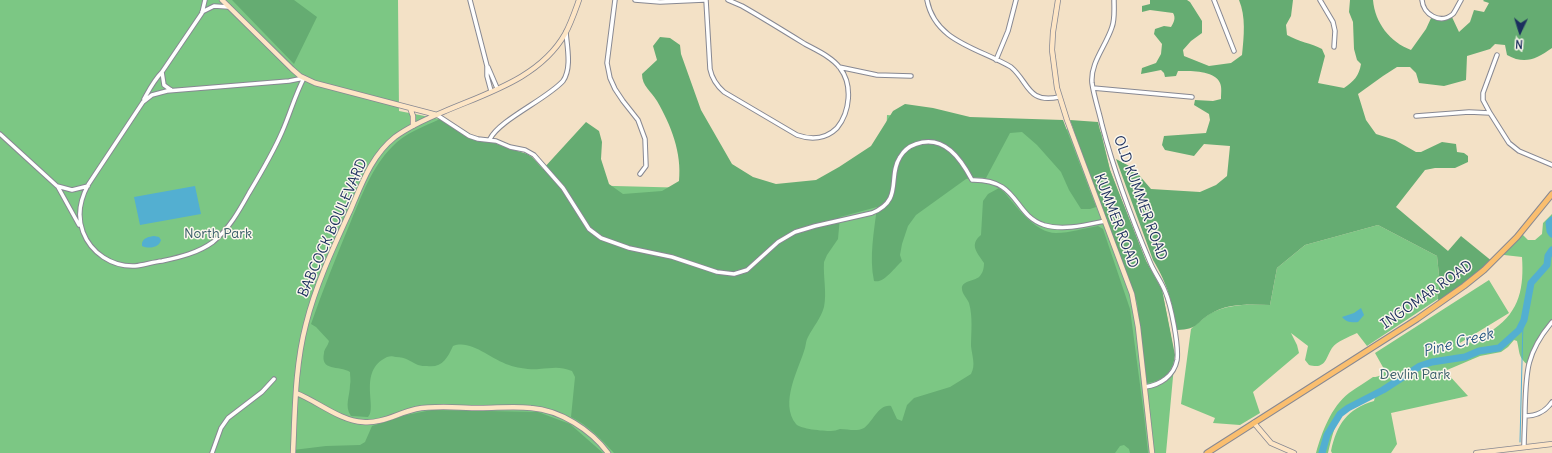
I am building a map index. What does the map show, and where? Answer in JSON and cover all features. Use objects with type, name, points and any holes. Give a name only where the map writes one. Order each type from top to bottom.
[{"type":"main road","name":"INGOMAR ROAD","points":[[1207,453],[1436,306],[1464,286],[1484,270],[1517,238],[1552,194]]},
{"type":"street","points":[[82,229],[80,205],[88,185],[143,102],[149,89],[202,13],[205,0]]},
{"type":"street","points":[[222,0],[292,69],[304,78],[315,83],[437,115],[469,136],[478,139],[490,139],[525,150],[534,155],[563,188],[589,229],[601,238],[629,248],[672,258],[724,273],[738,273],[747,270],[778,242],[795,232],[872,213],[880,209],[890,198],[900,155],[911,146],[924,142],[937,143],[948,148],[960,160],[972,180],[990,181],[1003,187],[1032,218],[1041,224],[1054,227],[1064,227],[1105,221]]},
{"type":"street","points":[[470,0],[494,89]]},
{"type":"street","name":"BABCOCK BOULEVARD","points":[[293,452],[299,358],[316,289],[379,153],[394,138],[413,126],[523,76],[538,66],[556,48],[566,32],[579,0]]},
{"type":"street","points":[[615,0],[607,63],[610,78],[615,89],[622,101],[638,120],[645,139],[646,166],[640,174]]},
{"type":"street","points":[[635,0],[660,2],[705,0],[711,73],[715,82],[724,92],[791,132],[804,137],[818,138],[831,133],[841,123],[847,108],[848,98],[846,83],[839,67]]},
{"type":"street","points":[[728,0],[757,15],[825,56],[839,67],[877,75],[911,76]]},
{"type":"street","points":[[927,0],[932,17],[945,33],[1016,72],[1028,89],[1037,96],[1048,98],[1059,97]]},
{"type":"street","points":[[996,60],[1008,31],[1016,0]]},
{"type":"street","name":"KUMMER ROAD","points":[[1058,0],[1052,50],[1053,66],[1059,97],[1125,274],[1135,306],[1152,453]]},
{"type":"street","name":"OLD KUMMER ROAD","points":[[1114,0],[1114,23],[1094,66],[1092,76],[1093,88],[1106,141],[1120,185],[1150,263],[1167,297],[1177,345],[1177,360],[1172,372],[1160,383],[1145,387]]},
{"type":"street","points":[[1214,0],[1234,51]]},
{"type":"street","points":[[1320,0],[1333,22],[1335,31],[1334,47]]},
{"type":"street","points":[[1422,0],[1423,7],[1429,15],[1435,18],[1442,18],[1453,14],[1461,0]]},
{"type":"street","points":[[202,13],[214,6],[229,7]]},
{"type":"street","points":[[490,139],[492,135],[502,126],[563,81],[568,64],[566,32]]},
{"type":"street","points":[[1497,55],[1483,93],[1484,100],[1490,113],[1509,143],[1519,151],[1552,165]]},
{"type":"street","points":[[162,72],[164,85],[172,90]]},
{"type":"street","points":[[143,102],[156,93],[172,90],[289,81],[304,78]]},
{"type":"street","points":[[0,134],[57,186],[82,229],[86,239],[100,256],[115,263],[128,266],[144,264],[184,256],[198,251],[213,242],[228,226],[264,168],[282,133],[304,78]]},
{"type":"street","points":[[1093,88],[1192,97]]},
{"type":"street","points":[[410,108],[414,116],[413,126]]},
{"type":"street","points":[[1416,116],[1469,112],[1490,113]]},
{"type":"street","points":[[57,186],[72,190],[88,185]]},
{"type":"street","points":[[1524,447],[1526,380],[1530,359],[1537,342],[1552,322]]},
{"type":"street","points":[[212,453],[221,428],[228,418],[262,392],[274,379]]},
{"type":"street","points":[[296,393],[349,419],[364,422],[378,421],[406,412],[426,408],[537,408],[560,416],[577,425],[594,438],[608,453]]},
{"type":"street","points":[[1525,416],[1540,413],[1547,409],[1552,402]]},
{"type":"street","points":[[1254,423],[1271,443],[1294,453]]},
{"type":"street","points":[[1476,453],[1552,444]]},
{"type":"green space","name":"North Park","points":[[0,0],[398,0],[399,111],[440,119],[471,139],[492,142],[527,154],[533,158],[538,184],[884,193],[887,115],[1101,132],[1110,170],[1146,261],[1162,290],[1173,347],[1174,366],[1166,453],[0,453]]},
{"type":"green space","points":[[232,0],[294,0],[317,17],[294,64]]},
{"type":"green space","points":[[1150,0],[1187,0],[1190,2],[1202,21],[1202,33],[1191,41],[1183,50],[1184,56],[1209,66],[1231,63],[1242,55],[1244,20],[1239,0],[1293,0],[1291,16],[1286,25],[1287,35],[1322,49],[1325,56],[1318,83],[1344,88],[1356,78],[1361,64],[1357,60],[1354,49],[1353,22],[1349,12],[1350,0],[1373,0],[1374,8],[1380,24],[1385,31],[1396,42],[1411,50],[1426,29],[1432,16],[1439,18],[1451,15],[1459,32],[1470,22],[1474,10],[1484,12],[1489,3],[1483,1],[1484,0],[1552,0],[1552,48],[1535,58],[1519,60],[1513,58],[1507,55],[1505,45],[1495,44],[1490,49],[1467,56],[1466,80],[1444,86],[1419,83],[1416,73],[1410,67],[1397,67],[1358,94],[1366,120],[1376,134],[1395,140],[1416,152],[1421,152],[1442,142],[1456,144],[1457,152],[1464,153],[1468,156],[1468,162],[1455,168],[1435,168],[1425,170],[1396,207],[1448,251],[1461,236],[1493,262],[1439,304],[1437,293],[1440,285],[1437,256],[1378,225],[1305,245],[1277,268],[1270,305],[1231,306],[1217,310],[1193,327],[1177,330],[1166,286],[1153,260],[1116,159],[1133,168],[1151,189],[1200,192],[1216,185],[1227,176],[1230,146],[1204,144],[1194,156],[1165,150],[1162,145],[1164,136],[1206,133],[1210,120],[1209,114],[1194,105],[1195,100],[1213,101],[1221,99],[1221,89],[1220,83],[1217,79],[1207,73],[1178,71],[1176,76],[1165,77],[1161,70],[1141,74],[1142,68],[1156,63],[1161,54],[1162,44],[1154,34],[1155,29],[1164,26],[1171,27],[1174,22],[1173,13],[1150,10],[1142,12],[1142,6],[1150,4]]},
{"type":"green space","points":[[660,37],[670,38],[680,45],[681,54],[701,110],[732,164],[753,177],[776,184],[816,180],[871,146],[893,111],[905,104],[933,108],[970,117],[1063,120],[1096,207],[1081,209],[1069,190],[1061,172],[1037,145],[1022,132],[1010,133],[986,178],[975,177],[966,179],[916,215],[908,226],[902,244],[900,255],[902,261],[882,280],[874,281],[872,263],[872,244],[877,207],[840,217],[838,239],[824,262],[824,307],[807,339],[792,386],[789,406],[791,416],[798,426],[823,431],[840,429],[858,430],[864,428],[879,410],[886,406],[891,406],[897,419],[902,421],[907,405],[914,398],[950,387],[971,374],[973,364],[971,346],[971,314],[969,303],[962,291],[962,286],[979,277],[983,270],[984,263],[975,249],[975,242],[981,235],[983,201],[988,194],[999,188],[1033,224],[1048,232],[1067,232],[1098,226],[1103,229],[1130,309],[1148,453],[1130,453],[1129,449],[1124,445],[1120,446],[1115,453],[614,453],[589,428],[571,417],[575,377],[572,371],[560,368],[532,369],[516,367],[467,345],[453,346],[446,359],[437,366],[420,366],[402,358],[392,356],[387,357],[378,363],[370,380],[371,406],[368,417],[351,416],[348,408],[350,372],[328,366],[325,363],[324,352],[329,341],[316,327],[311,324],[330,272],[364,191],[373,172],[385,155],[397,142],[403,138],[414,131],[440,119],[471,139],[492,142],[527,154],[543,169],[586,122],[599,131],[602,142],[601,159],[609,184],[623,194],[662,191],[679,181],[679,160],[671,129],[667,120],[642,78],[642,74],[657,60],[653,46]]},
{"type":"green space","points":[[1070,120],[1098,122],[1110,170],[1146,261],[1162,290],[1175,355],[1172,366],[1166,375],[1153,382],[1147,383],[1137,302]]},
{"type":"green space","name":"Devlin Park","points":[[1552,214],[1552,322],[1541,335],[1528,365],[1521,357],[1517,341],[1514,340],[1501,352],[1480,356],[1447,370],[1447,373],[1468,396],[1391,413],[1397,444],[1391,453],[1332,453],[1333,441],[1340,425],[1350,413],[1365,404],[1374,401],[1375,397],[1363,400],[1354,404],[1341,416],[1334,431],[1328,453],[1316,453],[1324,428],[1337,405],[1352,391],[1373,377],[1379,376],[1382,373],[1384,369],[1375,353],[1489,280],[1509,313],[1455,346],[1463,345],[1481,338],[1503,322],[1515,306],[1521,288],[1522,257],[1504,255],[1502,253],[1521,233],[1528,240],[1535,240],[1542,234],[1543,223]]},
{"type":"green space","points":[[1378,225],[1437,256],[1440,285],[1437,293],[1438,299],[1367,346],[1357,333],[1340,341],[1332,348],[1325,362],[1319,366],[1309,365],[1305,360],[1308,346],[1291,333],[1299,353],[1253,392],[1260,413],[1240,425],[1213,423],[1215,418],[1181,404],[1191,329],[1211,313],[1218,310],[1233,306],[1270,305],[1277,268],[1305,245]]},
{"type":"green space","points":[[432,410],[538,412],[570,424],[603,453],[293,453],[293,450],[326,446],[360,445],[365,442],[372,426],[406,415]]},
{"type":"water","points":[[195,186],[201,214],[140,225],[134,197]]},
{"type":"water","points":[[154,236],[159,237],[161,240],[158,245],[151,248],[142,246],[144,240]]},
{"type":"water","points":[[1361,308],[1364,315],[1358,322],[1349,322],[1342,317],[1354,313]]},
{"type":"waterway","name":"Pine Creek","points":[[1552,220],[1549,223],[1552,234]]},
{"type":"waterway","name":"Pine Creek","points":[[1322,453],[1327,435],[1340,414],[1348,408],[1383,390],[1420,366],[1432,362],[1465,357],[1479,351],[1499,348],[1519,330],[1524,320],[1531,283],[1547,265],[1548,256],[1552,250]]},
{"type":"waterway","points":[[1520,442],[1523,322]]}]
